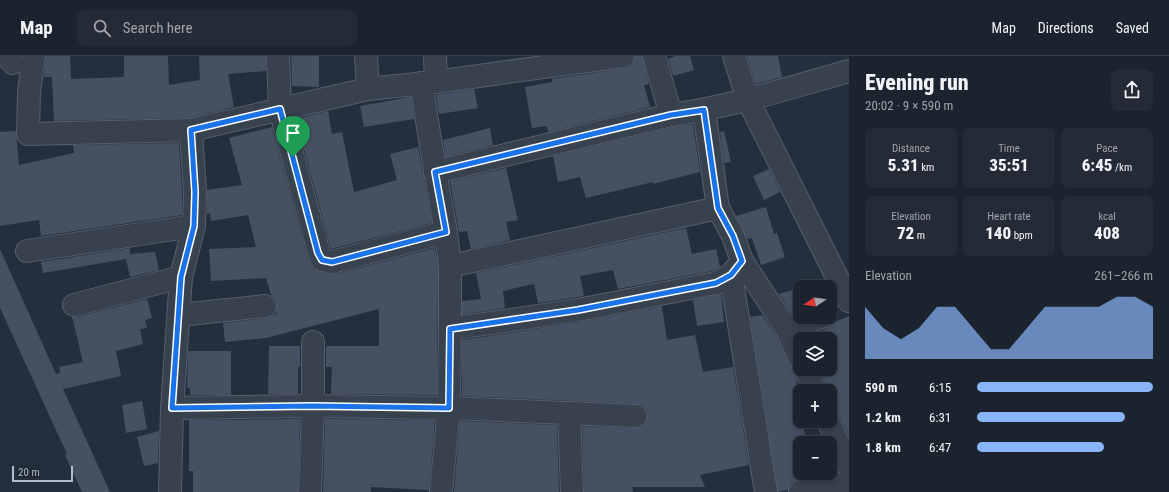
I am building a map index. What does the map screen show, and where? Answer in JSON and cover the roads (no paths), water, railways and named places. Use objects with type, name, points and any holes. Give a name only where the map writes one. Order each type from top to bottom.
[{"type":"street","points":[[34,56],[29,92],[28,134],[191,130],[368,89],[623,56]]},
{"type":"street","points":[[278,56],[280,109],[318,253],[322,260],[332,262],[446,232]]},
{"type":"street","points":[[366,56],[368,89]]},
{"type":"street","points":[[435,56],[429,82],[435,172],[446,232],[450,266],[449,408],[441,492]]},
{"type":"street","points":[[654,56],[671,115]]},
{"type":"street","points":[[734,56],[748,100],[849,301]]},
{"type":"street","points":[[435,172],[671,115],[704,110],[748,100],[849,71]]},
{"type":"street","points":[[704,110],[718,208],[733,236],[766,492]]},
{"type":"street","points":[[170,492],[172,408],[180,314],[181,277],[194,226],[195,192],[191,130]]},
{"type":"street","points":[[450,266],[718,208]]},
{"type":"street","points":[[27,250],[194,226]]},
{"type":"street","points":[[737,268],[786,328],[793,344]]},
{"type":"street","points":[[450,329],[578,310],[716,283],[737,268]]},
{"type":"street","points":[[74,305],[181,277]]},
{"type":"street","points":[[180,314],[265,306]]},
{"type":"street","points":[[837,312],[849,308]]},
{"type":"street","points":[[786,328],[799,324]]},
{"type":"street","points":[[310,492],[313,406],[313,342]]},
{"type":"street","points":[[172,408],[313,406],[449,408],[636,416]]},
{"type":"street","points":[[569,413],[572,492]]},
{"type":"street","points":[[831,428],[849,467]]},
{"type":"street","points":[[800,492],[849,482]]}]
